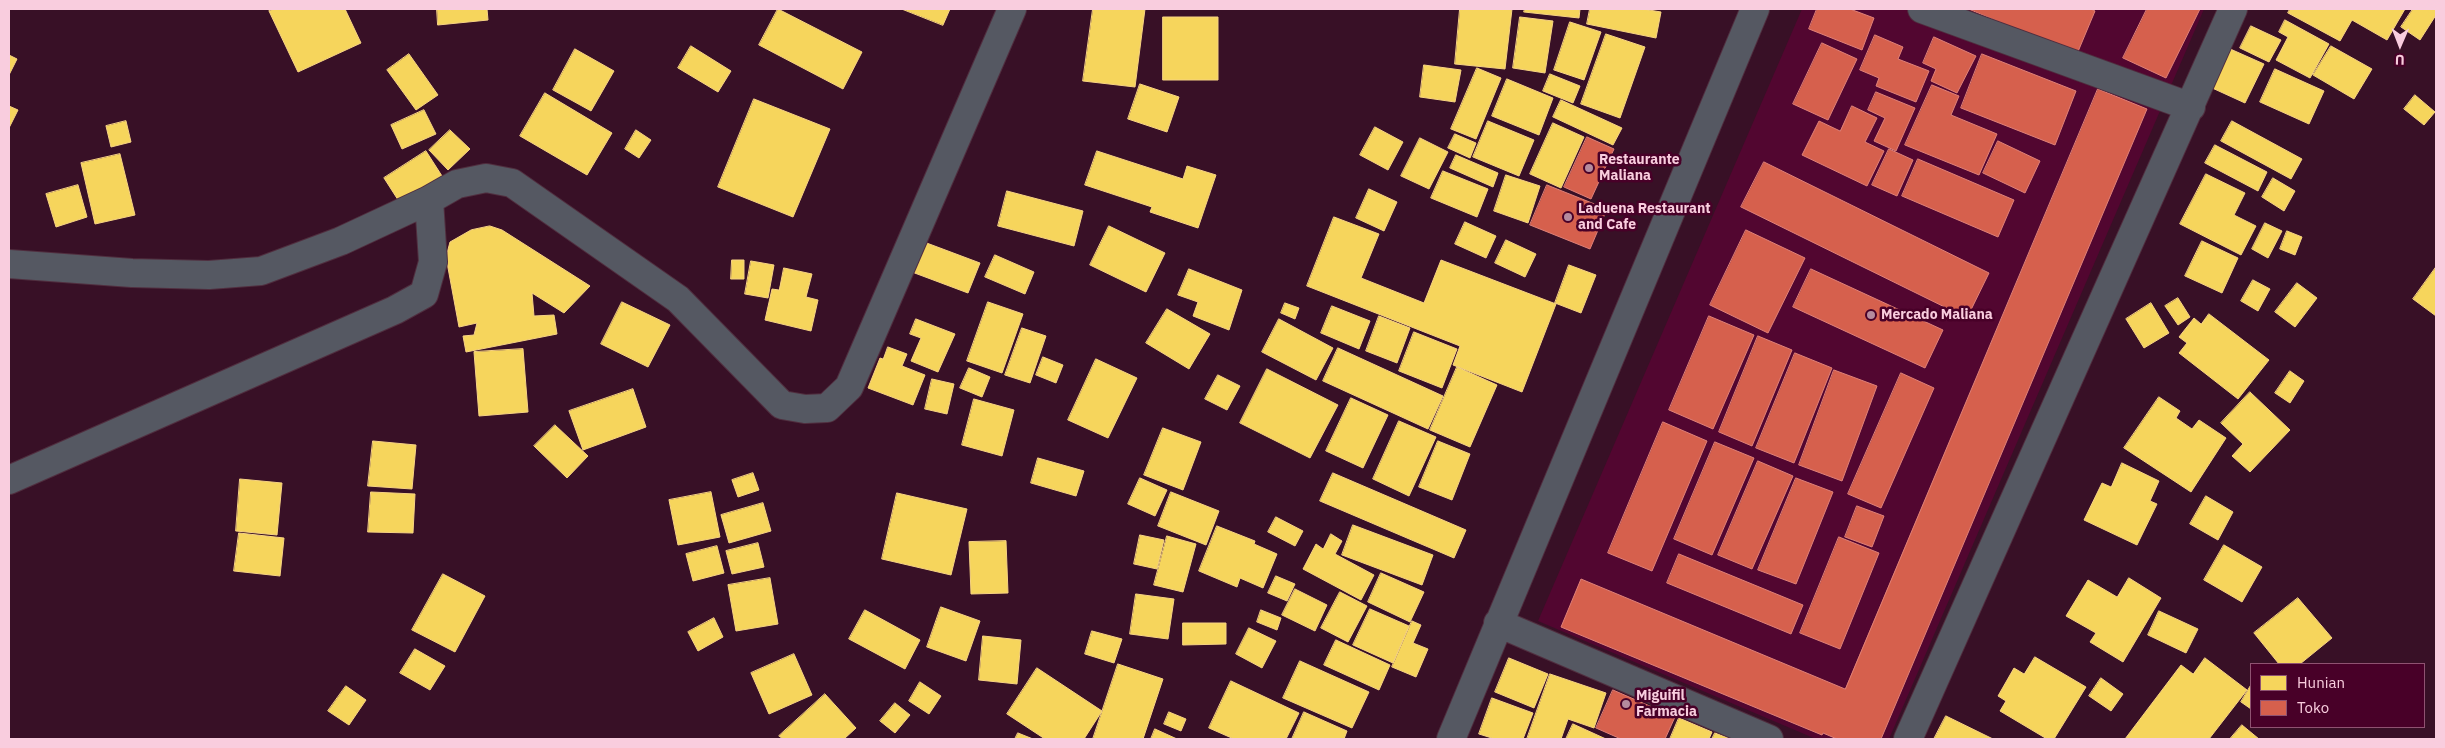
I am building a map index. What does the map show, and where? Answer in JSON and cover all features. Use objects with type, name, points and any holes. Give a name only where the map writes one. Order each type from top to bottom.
[{"type":"street","points":[[9,264],[132,273],[199,275],[261,270],[341,241],[429,200],[457,184],[486,178],[512,183],[678,299],[782,405],[805,409],[827,408],[849,387],[1012,9]]},
{"type":"street","points":[[1451,739],[1755,9]]},
{"type":"street","points":[[1922,9],[2191,107]]},
{"type":"street","points":[[1908,739],[2233,9]]},
{"type":"street","points":[[9,480],[395,310],[424,294],[433,262],[429,200]]},
{"type":"street","points":[[1498,623],[1769,739]]},
{"type":"shaded area","name":"Mercado Maliana","points":[[1802,9],[2204,9],[1889,739],[1816,739],[1538,621]]},
{"type":"building: Hunian","points":[[274,9],[345,9],[361,43],[298,72],[269,11]]},
{"type":"building: Hunian","points":[[437,9],[487,9],[488,20],[438,25]]},
{"type":"building: Hunian","points":[[778,9],[862,52],[843,89],[759,45]]},
{"type":"building: Hunian","points":[[902,9],[950,9],[943,25]]},
{"type":"building: Hunian","points":[[1093,9],[1145,9],[1135,87],[1083,81]]},
{"type":"building: Hunian","points":[[1460,9],[1512,9],[1505,69],[1455,64]]},
{"type":"building: Hunian","points":[[1525,9],[1580,9],[1579,18],[1524,12]]},
{"type":"building: Hunian","points":[[1590,9],[1643,9],[1661,12],[1656,38],[1587,24]]},
{"type":"building: Hunian","points":[[2290,9],[2405,9],[2387,40],[2352,20],[2340,41],[2288,13]]},
{"type":"building: Hunian","points":[[2413,9],[2436,9],[2436,15],[2420,40],[2401,27]]},
{"type":"building: Hunian","points":[[1163,17],[1218,17],[1218,80],[1163,80]]},
{"type":"building: Hunian","points":[[1520,17],[1553,21],[1545,73],[1513,68]]},
{"type":"building: Hunian","points":[[2285,20],[2329,44],[2310,78],[2276,60],[2288,37],[2279,32]]},
{"type":"building: Hunian","points":[[1570,22],[1601,32],[1584,80],[1554,70]]},
{"type":"building: Hunian","points":[[2251,26],[2281,40],[2269,62],[2240,48]]},
{"type":"building: Hunian","points":[[1606,34],[1645,47],[1620,118],[1581,104]]},
{"type":"building: Hunian","points":[[691,46],[731,71],[718,92],[678,68]]},
{"type":"building: Hunian","points":[[2331,46],[2372,69],[2354,99],[2313,75]]},
{"type":"building: Hunian","points":[[2228,48],[2264,64],[2245,103],[2210,87]]},
{"type":"building: Hunian","points":[[575,49],[614,71],[591,111],[553,90]]},
{"type":"building: Hunian","points":[[409,54],[438,95],[416,110],[387,70]]},
{"type":"building: Hunian","points":[[9,55],[17,59],[9,75]]},
{"type":"building: Hunian","points":[[1424,65],[1461,70],[1455,102],[1420,97]]},
{"type":"building: Hunian","points":[[1477,68],[1501,78],[1476,139],[1451,129]]},
{"type":"building: Hunian","points":[[2275,69],[2324,91],[2309,124],[2260,102]]},
{"type":"building: Hunian","points":[[1550,74],[1580,86],[1573,103],[1543,91]]},
{"type":"building: Hunian","points":[[1507,79],[1553,98],[1539,135],[1492,116]]},
{"type":"building: Hunian","points":[[1140,84],[1179,97],[1167,132],[1128,119]]},
{"type":"building: Hunian","points":[[545,93],[612,133],[587,175],[520,136]]},
{"type":"building: Hunian","points":[[2415,95],[2435,112],[2424,125],[2404,109]]},
{"type":"building: Hunian","points":[[754,99],[830,129],[793,217],[718,187]]},
{"type":"building: Hunian","points":[[1561,100],[1622,128],[1613,145],[1553,117]]},
{"type":"building: Hunian","points":[[9,106],[18,110],[9,128]]},
{"type":"building: Hunian","points":[[424,110],[436,134],[402,149],[391,125]]},
{"type":"building: Hunian","points":[[126,121],[131,142],[111,147],[106,126]]},
{"type":"building: Hunian","points":[[1488,121],[1534,140],[1519,176],[1473,157]]},
{"type":"building: Hunian","points":[[2232,121],[2302,159],[2291,179],[2221,141]]},
{"type":"building: Hunian","points":[[1553,123],[1584,137],[1561,188],[1530,174]]},
{"type":"building: Hunian","points":[[1375,127],[1403,142],[1388,170],[1360,155]]},
{"type":"building: Hunian","points":[[450,130],[470,149],[448,170],[429,150]]},
{"type":"building: Hunian","points":[[636,130],[651,140],[639,158],[625,149]]},
{"type":"building: Hunian","points":[[1455,134],[1476,143],[1470,158],[1448,148]]},
{"type":"building: Hunian","points":[[1420,138],[1448,152],[1429,189],[1401,176]]},
{"type":"building: Hunian","points":[[2215,145],[2267,172],[2258,191],[2205,163]]},
{"type":"building: Hunian","points":[[426,151],[442,176],[400,203],[384,178]]},
{"type":"building: Hunian","points":[[1097,151],[1183,179],[1187,166],[1216,175],[1198,228],[1150,212],[1152,207],[1085,185]]},
{"type":"building: Hunian","points":[[120,154],[135,215],[95,224],[81,163]]},
{"type":"building: Hunian","points":[[1456,155],[1498,173],[1493,187],[1450,168]]},
{"type":"building: Hunian","points":[[1443,171],[1488,189],[1477,217],[1431,198]]},
{"type":"building: Hunian","points":[[2206,174],[2245,193],[2234,215],[2256,226],[2241,255],[2180,224]]},
{"type":"building: Hunian","points":[[1506,175],[1540,186],[1528,223],[1494,211]]},
{"type":"building: Hunian","points":[[2273,178],[2295,191],[2284,211],[2262,197]]},
{"type":"building: Hunian","points":[[78,185],[87,217],[56,227],[46,194]]},
{"type":"building: Hunian","points":[[1369,189],[1397,202],[1384,231],[1356,218]]},
{"type":"building: Hunian","points":[[1007,191],[1083,211],[1074,246],[998,226]]},
{"type":"building: Hunian","points":[[1334,217],[1379,234],[1361,278],[1424,303],[1441,260],[1556,304],[1522,392],[1453,365],[1460,346],[1307,286]]},
{"type":"building: Hunian","points":[[1465,222],[1496,236],[1486,258],[1455,244]]},
{"type":"building: Hunian","points":[[2265,223],[2282,231],[2268,258],[2252,249]]},
{"type":"building: Hunian","points":[[490,226],[502,230],[590,286],[564,313],[532,293],[534,316],[554,315],[557,334],[466,352],[463,336],[474,335],[477,323],[459,327],[446,257],[450,242],[471,230]]},
{"type":"building: Hunian","points":[[1109,226],[1165,253],[1146,292],[1090,265]]},
{"type":"building: Hunian","points":[[2287,231],[2302,237],[2295,255],[2280,249]]},
{"type":"building: Hunian","points":[[1506,240],[1536,254],[1525,277],[1495,263]]},
{"type":"building: Hunian","points":[[2202,241],[2238,258],[2222,293],[2185,276]]},
{"type":"building: Hunian","points":[[924,242],[980,263],[968,293],[912,272]]},
{"type":"building: Hunian","points":[[995,255],[1034,272],[1025,294],[985,277]]},
{"type":"building: Hunian","points":[[732,260],[744,260],[744,279],[731,279]]},
{"type":"building: Hunian","points":[[751,261],[774,265],[768,298],[745,294]]},
{"type":"building: Hunian","points":[[1569,265],[1596,275],[1581,313],[1555,303]]},
{"type":"building: Hunian","points":[[2436,267],[2436,316],[2413,299]]},
{"type":"building: Hunian","points":[[784,268],[812,274],[806,297],[818,300],[811,331],[765,320],[772,289],[779,290]]},
{"type":"building: Hunian","points":[[1189,269],[1242,290],[1229,330],[1193,316],[1198,302],[1178,295]]},
{"type":"building: Hunian","points":[[2253,280],[2270,289],[2258,311],[2241,301]]},
{"type":"building: Hunian","points":[[2297,283],[2317,298],[2295,327],[2275,312]]},
{"type":"building: Hunian","points":[[2178,298],[2190,317],[2178,325],[2165,306]]},
{"type":"building: Hunian","points":[[622,302],[670,325],[648,367],[601,344]]},
{"type":"building: Hunian","points":[[988,302],[1023,314],[1002,373],[967,361]]},
{"type":"building: Hunian","points":[[1285,303],[1299,308],[1295,319],[1281,313]]},
{"type":"building: Hunian","points":[[2151,303],[2169,333],[2144,348],[2126,319]]},
{"type":"building: Hunian","points":[[1332,306],[1370,321],[1359,349],[1321,333]]},
{"type":"building: Hunian","points":[[1167,309],[1210,334],[1189,369],[1146,343]]},
{"type":"building: Hunian","points":[[2209,314],[2269,360],[2238,399],[2179,353],[2187,343],[2179,337],[2194,318],[2201,324]]},
{"type":"building: Hunian","points":[[1379,316],[1410,328],[1397,363],[1366,351]]},
{"type":"building: Hunian","points":[[916,319],[955,334],[938,372],[911,361],[921,338],[910,334]]},
{"type":"building: Hunian","points":[[1279,319],[1333,348],[1316,380],[1262,352]]},
{"type":"building: Hunian","points":[[1022,328],[1046,336],[1030,383],[1005,375]]},
{"type":"building: Hunian","points":[[1414,332],[1457,349],[1442,388],[1399,371]]},
{"type":"building: Hunian","points":[[888,347],[907,354],[902,366],[925,375],[913,405],[868,388],[880,358],[883,359]]},
{"type":"building: Hunian","points":[[1338,348],[1443,396],[1428,429],[1323,381]]},
{"type":"building: Hunian","points":[[523,349],[528,412],[479,416],[474,352]]},
{"type":"building: Hunian","points":[[1043,357],[1063,365],[1056,383],[1036,375]]},
{"type":"building: Hunian","points":[[1096,359],[1137,378],[1108,438],[1068,420]]},
{"type":"building: Hunian","points":[[1457,367],[1497,385],[1470,447],[1430,430]]},
{"type":"building: Hunian","points":[[969,368],[990,377],[982,397],[960,388]]},
{"type":"building: Hunian","points":[[1267,369],[1338,405],[1310,458],[1240,423]]},
{"type":"building: Hunian","points":[[2290,371],[2304,381],[2290,403],[2275,393]]},
{"type":"building: Hunian","points":[[1218,375],[1240,386],[1227,410],[1205,399]]},
{"type":"building: Hunian","points":[[932,379],[954,384],[947,414],[925,409]]},
{"type":"building: Hunian","points":[[633,389],[646,427],[583,450],[569,411]]},
{"type":"building: Hunian","points":[[2250,392],[2290,430],[2250,472],[2232,456],[2243,444],[2221,423]]},
{"type":"building: Hunian","points":[[2159,397],[2180,411],[2176,418],[2192,429],[2199,420],[2226,438],[2191,492],[2124,448]]},
{"type":"building: Hunian","points":[[1351,398],[1388,415],[1363,468],[1326,451]]},
{"type":"building: Hunian","points":[[974,399],[1014,410],[1002,456],[962,445]]},
{"type":"building: Hunian","points":[[1399,421],[1436,437],[1409,496],[1373,479]]},
{"type":"building: Hunian","points":[[555,425],[588,456],[567,478],[534,446]]},
{"type":"building: Hunian","points":[[1163,428],[1201,442],[1183,490],[1144,475]]},
{"type":"building: Hunian","points":[[373,441],[416,445],[412,489],[368,486]]},
{"type":"building: Hunian","points":[[1438,441],[1470,454],[1452,500],[1419,487]]},
{"type":"building: Hunian","points":[[1038,458],[1084,471],[1076,496],[1031,483]]},
{"type":"building: Hunian","points":[[2122,463],[2159,481],[2150,501],[2157,504],[2137,545],[2084,520],[2102,483],[2111,487]]},
{"type":"building: Hunian","points":[[753,473],[759,490],[738,497],[732,480]]},
{"type":"building: Hunian","points":[[1333,473],[1466,530],[1454,558],[1320,501]]},
{"type":"building: Hunian","points":[[1140,478],[1167,490],[1155,516],[1128,504]]},
{"type":"building: Hunian","points":[[240,479],[282,483],[277,535],[236,531]]},
{"type":"building: Hunian","points":[[371,492],[415,494],[413,533],[368,532]]},
{"type":"building: Hunian","points":[[711,492],[720,537],[678,545],[669,500]]},
{"type":"building: Hunian","points":[[1171,492],[1219,511],[1206,545],[1158,526]]},
{"type":"building: Hunian","points":[[897,493],[967,509],[951,575],[882,559]]},
{"type":"building: Hunian","points":[[2206,496],[2233,512],[2218,540],[2190,524]]},
{"type":"building: Hunian","points":[[763,503],[771,531],[729,543],[721,515]]},
{"type":"building: Hunian","points":[[1276,517],[1303,531],[1295,546],[1268,532]]},
{"type":"building: Hunian","points":[[1353,525],[1433,555],[1422,585],[1342,555]]},
{"type":"building: Hunian","points":[[1217,526],[1255,541],[1254,544],[1277,554],[1263,588],[1240,578],[1237,587],[1199,571]]},
{"type":"building: Hunian","points":[[239,533],[284,538],[280,576],[234,571]]},
{"type":"building: Hunian","points":[[1331,534],[1342,541],[1335,554],[1374,575],[1361,600],[1303,569],[1316,544],[1323,549]]},
{"type":"building: Hunian","points":[[1140,535],[1164,540],[1157,569],[1134,564]]},
{"type":"building: Hunian","points":[[1167,536],[1196,544],[1183,592],[1154,585]]},
{"type":"building: Hunian","points":[[1006,541],[1008,593],[971,594],[969,542]]},
{"type":"building: Hunian","points":[[758,543],[764,567],[732,574],[726,551]]},
{"type":"building: Hunian","points":[[2224,545],[2262,567],[2242,602],[2204,580]]},
{"type":"building: Hunian","points":[[717,546],[724,573],[693,581],[686,554]]},
{"type":"building: Hunian","points":[[1381,573],[1424,592],[1410,622],[1368,602]]},
{"type":"building: Hunian","points":[[443,574],[485,596],[455,652],[412,630]]},
{"type":"building: Hunian","points":[[1276,576],[1295,584],[1287,601],[1268,593]]},
{"type":"building: Hunian","points":[[770,578],[778,624],[736,631],[728,585]]},
{"type":"building: Hunian","points":[[2129,578],[2161,598],[2123,662],[2090,642],[2096,633],[2066,616],[2088,580],[2117,597]]},
{"type":"building: Hunian","points":[[1295,589],[1327,605],[1315,631],[1282,615]]},
{"type":"building: Hunian","points":[[1340,592],[1367,606],[1348,642],[1321,628]]},
{"type":"building: Hunian","points":[[1136,594],[1174,599],[1168,639],[1130,634]]},
{"type":"building: Hunian","points":[[2298,598],[2332,638],[2301,663],[2278,663],[2254,633]]},
{"type":"building: Hunian","points":[[941,607],[980,621],[966,661],[927,647]]},
{"type":"building: Hunian","points":[[1370,609],[1409,626],[1393,663],[1353,645]]},
{"type":"building: Hunian","points":[[865,610],[920,640],[905,669],[849,639]]},
{"type":"building: Hunian","points":[[1261,610],[1281,618],[1277,630],[1257,622]]},
{"type":"building: Hunian","points":[[2159,611],[2198,629],[2186,653],[2148,635]]},
{"type":"building: Hunian","points":[[714,618],[723,637],[698,651],[688,632]]},
{"type":"building: Hunian","points":[[1412,621],[1421,625],[1413,643],[1428,649],[1416,677],[1392,667]]},
{"type":"building: Hunian","points":[[1183,623],[1226,623],[1226,644],[1183,645]]},
{"type":"building: Hunian","points":[[1249,628],[1276,641],[1262,668],[1236,654]]},
{"type":"building: Hunian","points":[[1092,631],[1122,639],[1114,663],[1085,654]]},
{"type":"building: Hunian","points":[[983,636],[1021,640],[1017,684],[979,680]]},
{"type":"building: Hunian","points":[[1336,640],[1390,665],[1379,690],[1324,665]]},
{"type":"building: Hunian","points":[[415,649],[445,666],[430,690],[400,673]]},
{"type":"building: Hunian","points":[[794,654],[812,695],[769,714],[751,673]]},
{"type":"building: Hunian","points":[[2035,657],[2086,687],[2054,739],[2047,739],[2000,711],[2006,701],[1998,696],[2014,668],[2024,674]]},
{"type":"building: Hunian","points":[[1509,658],[1548,674],[1534,708],[1495,692]]},
{"type":"building: Hunian","points":[[2205,658],[2247,690],[2209,739],[2125,739],[2181,665],[2193,674]]},
{"type":"building: Hunian","points":[[1300,661],[1369,692],[1352,728],[1283,698]]},
{"type":"building: Hunian","points":[[1118,664],[1163,679],[1143,739],[1093,739]]},
{"type":"building: Hunian","points":[[1037,668],[1102,711],[1084,739],[1045,739],[1007,714]]},
{"type":"building: Hunian","points":[[1550,674],[1606,693],[1594,728],[1568,719],[1561,739],[1527,739]]},
{"type":"building: Hunian","points":[[2101,678],[2123,694],[2111,711],[2089,696]]},
{"type":"building: Hunian","points":[[1231,681],[1299,713],[1286,739],[1234,739],[1209,728]]},
{"type":"building: Hunian","points":[[920,682],[941,696],[929,714],[909,701]]},
{"type":"building: Hunian","points":[[346,686],[366,700],[349,725],[328,711]]},
{"type":"building: Hunian","points":[[2250,687],[2250,708],[2241,702]]},
{"type":"building: Hunian","points":[[825,694],[856,728],[844,739],[783,739],[779,736]]},
{"type":"building: Hunian","points":[[1492,698],[1533,713],[1523,739],[1495,739],[1479,734]]},
{"type":"building: Hunian","points":[[895,703],[910,715],[895,733],[880,721]]},
{"type":"building: Hunian","points":[[1169,712],[1186,719],[1181,731],[1164,724]]},
{"type":"building: Hunian","points":[[1304,712],[1347,731],[1344,739],[1292,739]]},
{"type":"building: Hunian","points":[[1946,716],[1993,739],[1934,739]]},
{"type":"building: Hunian","points":[[1679,718],[1712,732],[1709,739],[1670,739]]},
{"type":"building: Hunian","points":[[1573,724],[1606,739],[1566,739]]},
{"type":"building: Hunian","points":[[2242,725],[2259,739],[2230,739]]},
{"type":"building: Hunian","points":[[1155,729],[1177,739],[1151,739]]},
{"type":"building: Hunian","points":[[1018,733],[1033,739],[1015,739]]},
{"type":"building: Hunian","points":[[1715,733],[1731,739],[1712,739]]},
{"type":"building: Toko","points":[[1817,9],[1850,9],[1874,18],[1862,50],[1809,29]]},
{"type":"building: Toko","points":[[1969,9],[2091,9],[2095,11],[2077,54]]},
{"type":"building: Toko","points":[[2147,9],[2200,9],[2166,78],[2123,58]]},
{"type":"building: Toko","points":[[1875,35],[1903,47],[1898,59],[1929,71],[1916,102],[1876,86],[1879,78],[1860,70]]},
{"type":"building: Toko","points":[[1934,37],[1976,56],[1957,93],[1931,81],[1936,69],[1923,63]]},
{"type":"building: Toko","points":[[1822,43],[1857,59],[1828,120],[1793,104]]},
{"type":"building: Toko","points":[[1982,54],[2076,91],[2055,145],[1961,108]]},
{"type":"building: Toko","points":[[1932,85],[1959,96],[1951,115],[1997,134],[1979,175],[1905,145]]},
{"type":"building: Toko","points":[[2098,89],[2147,109],[1881,739],[1837,739],[1823,733],[1822,735],[1561,627],[1581,579],[1845,689]]},
{"type":"building: Toko","points":[[1876,92],[1915,108],[1896,151],[1874,141],[1885,118],[1868,110]]},
{"type":"building: Toko","points":[[1852,106],[1877,118],[1865,142],[1884,151],[1867,186],[1802,155],[1819,121],[1840,131]]},
{"type":"building: Toko","name":"Restaurante Maliana","points":[[1587,137],[1614,149],[1591,199],[1564,187]]},
{"type":"building: Toko","points":[[1998,141],[2040,161],[2025,193],[1983,173]]},
{"type":"building: Toko","points":[[1889,149],[1913,160],[1897,196],[1872,185]]},
{"type":"building: Toko","points":[[1918,159],[2014,200],[1998,237],[1902,196]]},
{"type":"building: Toko","points":[[1764,162],[1989,273],[1967,318],[1741,207]]},
{"type":"building: Toko","name":"Laduena Restaurant and Cafe","points":[[1547,185],[1607,209],[1590,249],[1530,225]]},
{"type":"building: Toko","points":[[1746,230],[1805,258],[1768,333],[1710,305]]},
{"type":"building: Toko","points":[[1811,269],[1943,330],[1925,368],[1793,307]]},
{"type":"building: Toko","points":[[1709,316],[1754,335],[1713,429],[1669,410]]},
{"type":"building: Toko","points":[[1758,336],[1792,350],[1752,446],[1719,432]]},
{"type":"building: Toko","points":[[1795,353],[1832,368],[1794,463],[1756,448]]},
{"type":"building: Toko","points":[[1834,370],[1877,386],[1842,481],[1799,465]]},
{"type":"building: Toko","points":[[1901,373],[1934,388],[1881,508],[1848,494]]},
{"type":"building: Toko","points":[[1663,422],[1707,441],[1652,571],[1608,553]]},
{"type":"building: Toko","points":[[1715,442],[1754,458],[1712,555],[1674,539]]},
{"type":"building: Toko","points":[[1758,461],[1793,476],[1752,569],[1718,555]]},
{"type":"building: Toko","points":[[1796,478],[1833,492],[1796,584],[1758,570]]},
{"type":"building: Toko","points":[[1857,506],[1884,516],[1872,547],[1845,537]]},
{"type":"building: Toko","points":[[1839,537],[1879,553],[1840,649],[1800,633]]},
{"type":"building: Toko","points":[[1679,554],[1803,605],[1791,634],[1667,583]]},
{"type":"building: Toko","name":"Miguifil Farmacia","points":[[1613,690],[1675,717],[1665,739],[1621,739],[1596,728]]},
{"type":"place","name":"Restaurante Maliana","points":[[1589,168]]},
{"type":"place","name":"Laduena Restaurant and Cafe","points":[[1568,217]]},
{"type":"place","name":"Mercado Maliana","points":[[1871,315]]},
{"type":"place","name":"Miguifil Farmacia","points":[[1626,704]]}]
